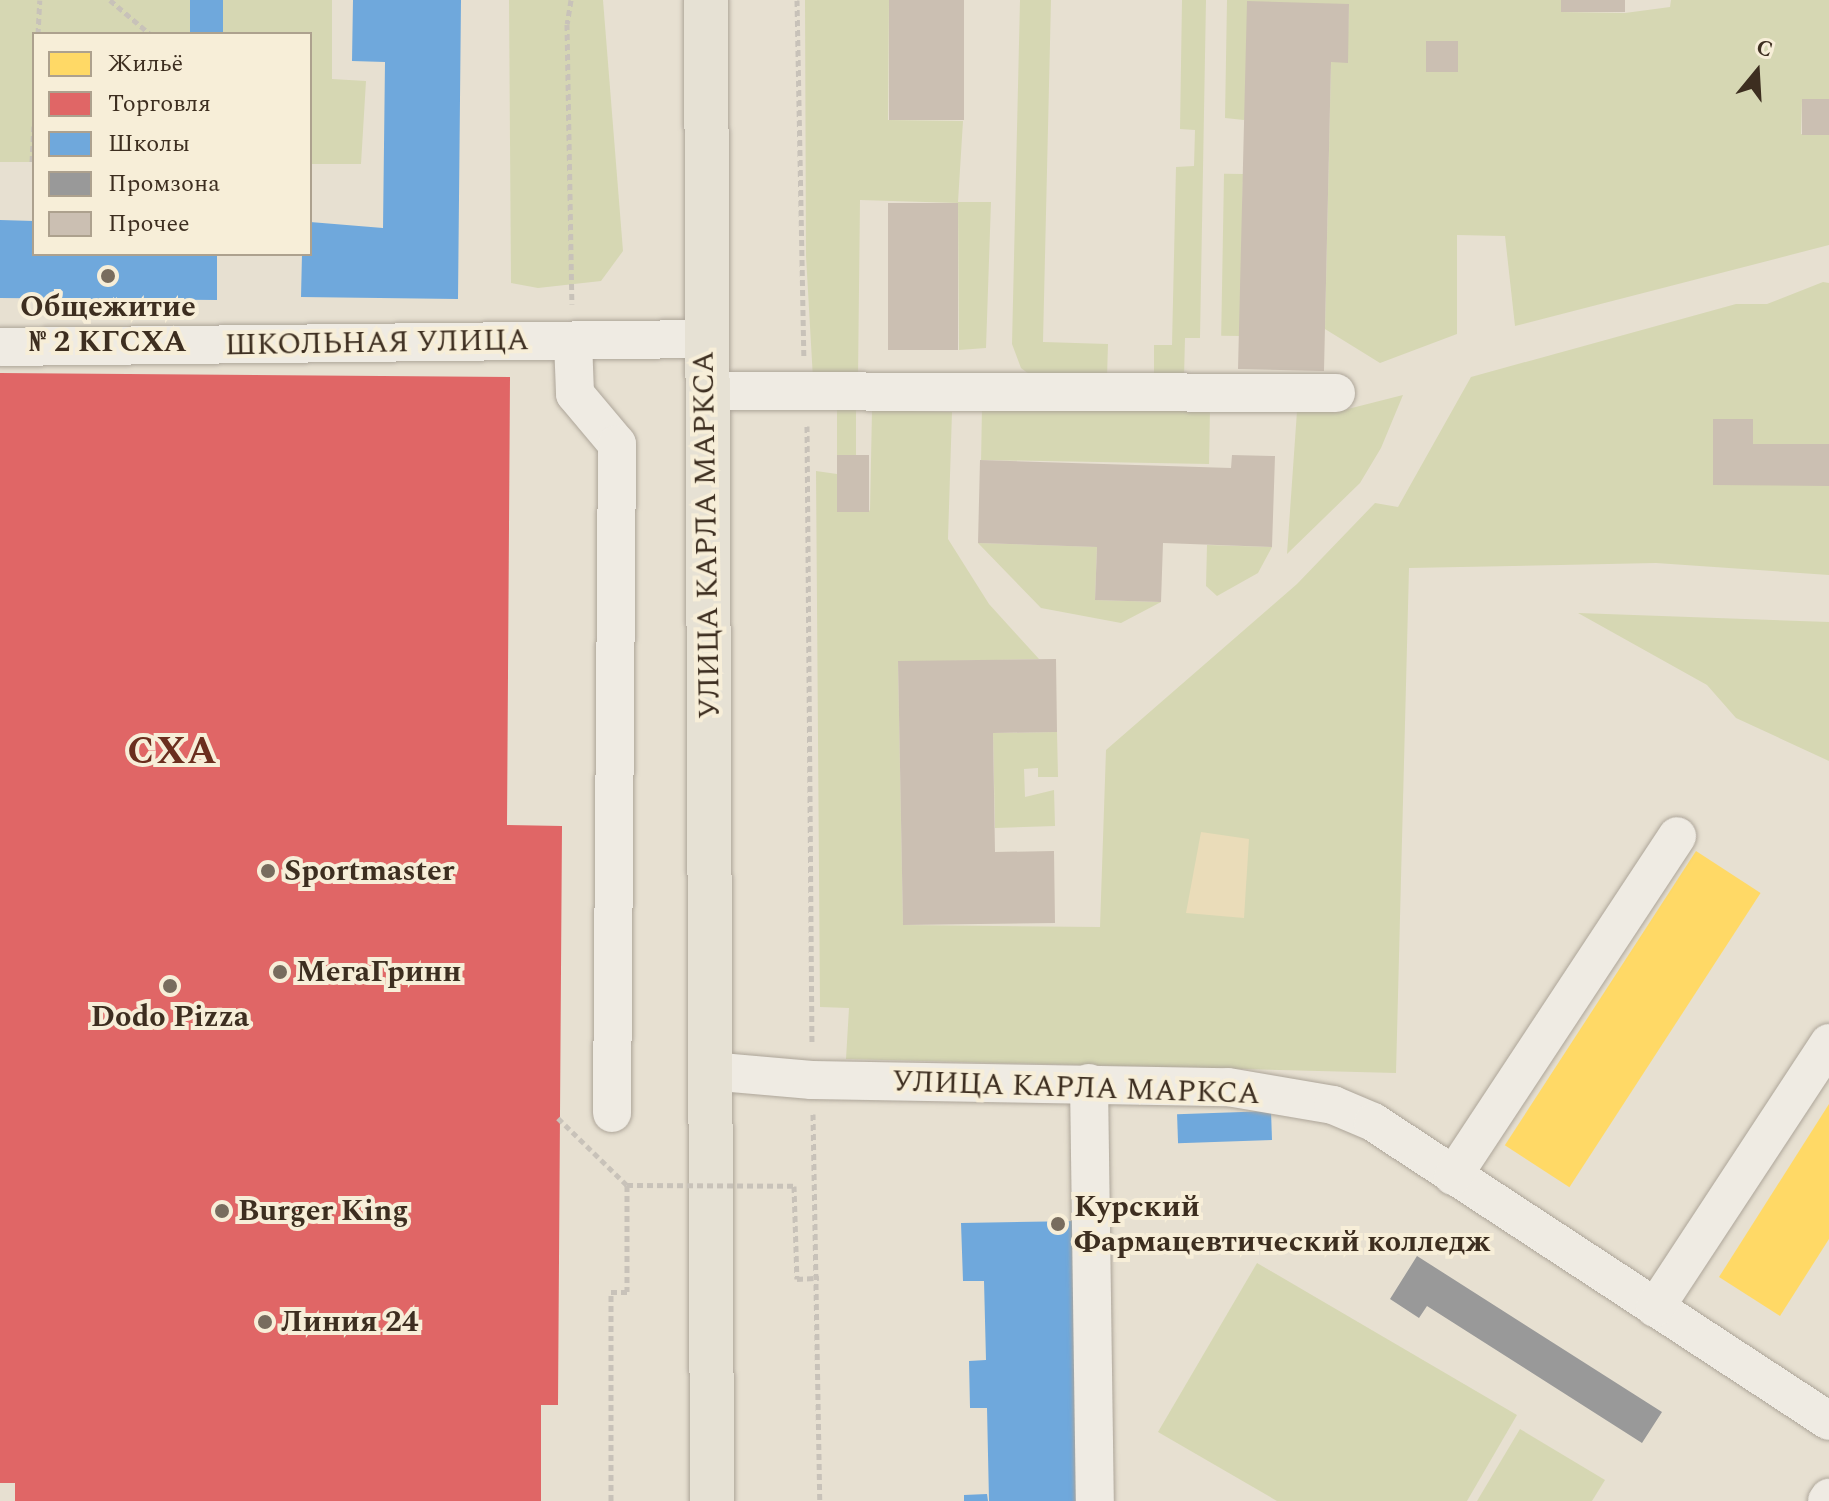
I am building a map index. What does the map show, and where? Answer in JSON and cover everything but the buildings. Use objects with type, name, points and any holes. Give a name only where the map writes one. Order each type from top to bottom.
[{"type":"main road","name":"УЛИЦА КАРЛА МАРКСА","points":[[706,0],[705,391],[712,1501]]},
{"type":"street","name":"ШКОЛЬНАЯ УЛИЦА","points":[[0,347],[706,339]]},
{"type":"street","points":[[573,341],[575,394],[617,444],[612,1113]]},
{"type":"street","points":[[705,391],[1336,393]]},
{"type":"street","points":[[1453,1176],[1677,836]]},
{"type":"street","points":[[1655,1308],[1829,1043]]},
{"type":"street","name":"УЛИЦА КАРЛА МАРКСА","points":[[709,1071],[812,1080],[1228,1087],[1333,1105],[1373,1122],[1829,1421]]},
{"type":"street","points":[[1089,1083],[1095,1501]]},
{"type":"path","points":[[38,32],[40,0]]},
{"type":"path","points":[[110,0],[148,32]]},
{"type":"path","points":[[571,0],[567,24],[573,341]]},
{"type":"path","points":[[797,0],[806,390],[812,1080],[819,1278],[820,1501]]},
{"type":"path","points":[[558,1118],[627,1185],[794,1186],[797,1279],[819,1278]]},
{"type":"path","points":[[611,1501],[611,1292],[627,1292],[627,1185]]},
{"type":"green space","points":[[0,0],[332,0],[332,79],[366,81],[361,164],[312,164],[312,32],[32,32],[32,162],[0,162]]},
{"type":"green space","points":[[509,0],[603,0],[623,251],[601,281],[538,288],[511,283]]},
{"type":"green space","points":[[805,0],[889,0],[888,120],[963,121],[958,202],[991,202],[986,348],[959,350],[958,203],[860,200],[858,378],[813,379],[806,256]]},
{"type":"green space","points":[[1020,0],[1051,0],[1043,342],[1108,344],[1107,378],[1033,377],[1021,368],[1012,344]]},
{"type":"green space","points":[[1182,0],[1206,0],[1200,338],[1185,338],[1184,377],[1154,376],[1154,345],[1172,345],[1176,167],[1194,166],[1195,130],[1180,129]]},
{"type":"green space","points":[[1227,0],[1561,0],[1561,12],[1625,13],[1670,7],[1671,0],[1829,0],[1829,99],[1802,100],[1801,134],[1829,135],[1829,245],[1515,326],[1505,236],[1457,235],[1457,334],[1380,363],[1325,329],[1331,62],[1347,62],[1349,4],[1244,120],[1225,118]],"holes":[[[1458,41],[1458,72],[1426,71],[1426,42]]]},
{"type":"green space","points":[[1224,174],[1243,174],[1240,336],[1221,336]]},
{"type":"green space","points":[[1823,282],[1829,283],[1829,575],[1656,563],[1409,568],[1396,1073],[846,1059],[849,1008],[820,1007],[816,471],[837,474],[870,511],[872,410],[952,412],[948,539],[989,604],[1039,659],[898,662],[903,925],[1100,927],[1106,750],[1297,584],[1375,503],[1398,507],[1471,377],[1736,304],[1767,304]]},
{"type":"green space","points":[[1403,395],[1381,448],[1360,483],[1287,554],[1297,411],[1336,412]]},
{"type":"green space","points":[[982,407],[1210,411],[1209,464],[981,460]]},
{"type":"green space","points":[[837,409],[856,409],[856,455],[837,455]]},
{"type":"green space","points":[[978,543],[1097,547],[1095,600],[1161,602],[1121,623],[1041,608]]},
{"type":"green space","points":[[1207,545],[1272,547],[1258,573],[1217,596],[1206,586]]},
{"type":"green space","points":[[1578,613],[1829,622],[1829,761],[1736,718],[1707,685]]},
{"type":"green space","points":[[1057,732],[1058,777],[1038,777],[1038,768],[1024,769],[1025,797],[1054,790],[1055,826],[995,828],[993,733]]},
{"type":"green space","points":[[1257,1263],[1517,1415],[1467,1501],[1277,1501],[1158,1432]]},
{"type":"green space","points":[[1520,1429],[1605,1480],[1592,1501],[1477,1501]]},
{"type":"sand","points":[[1201,832],[1249,839],[1244,918],[1186,913]]},
{"type":"place","name":"Общежитие № 2 КГСХА","points":[[108,276]]},
{"type":"place","name":"Sportmaster","points":[[268,871]]},
{"type":"place","name":"МегаГринн","points":[[280,972]]},
{"type":"place","name":"Dodo Pizza","points":[[170,986]]},
{"type":"place","name":"Burger King","points":[[222,1211]]},
{"type":"place","name":"Курский Фармацевтический колледж","points":[[1058,1224]]},
{"type":"place","name":"Линия 24","points":[[265,1322]]},
{"type":"district","name":"СХА","points":[[173,753]]}]
